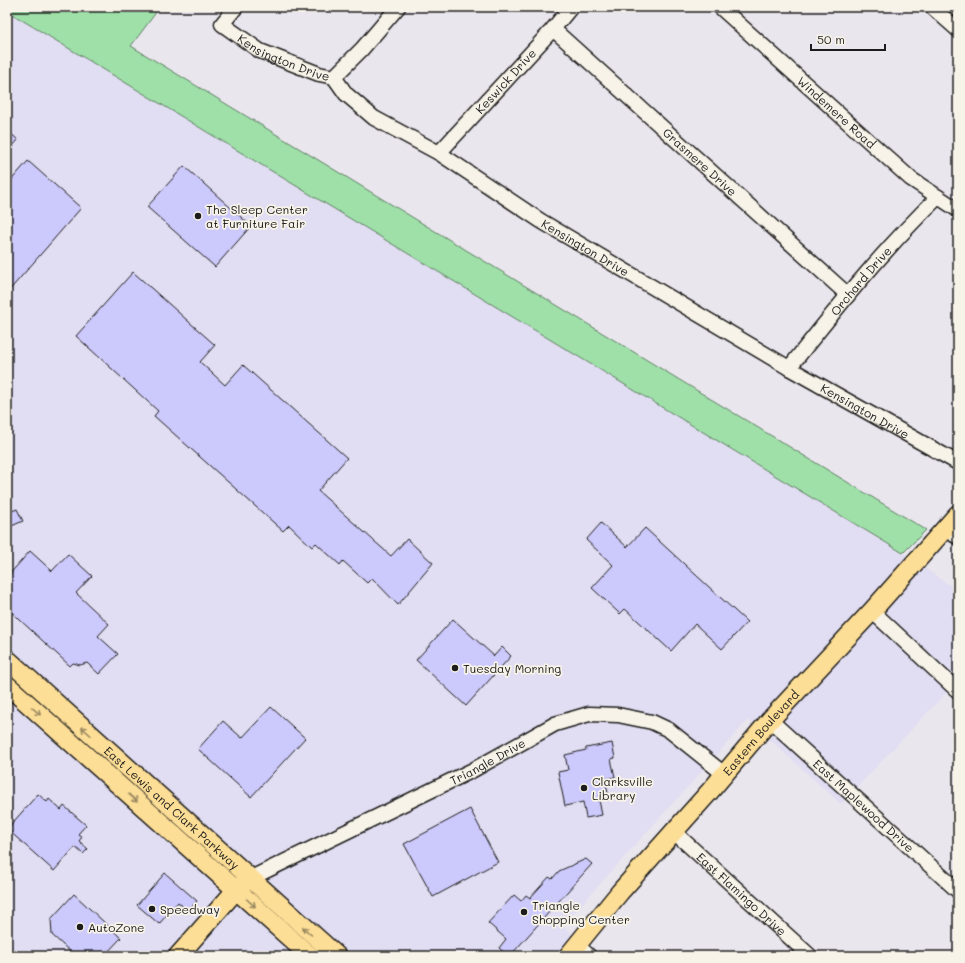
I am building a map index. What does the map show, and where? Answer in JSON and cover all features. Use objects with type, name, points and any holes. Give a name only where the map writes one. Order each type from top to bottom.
[{"type":"main road","name":"Eastern Boulevard","points":[[578,952],[620,892],[770,720],[872,611],[951,533],[958,514]]},
{"type":"main road","name":"East Lewis and Clark Parkway","points":[[7,659],[337,956]]},
{"type":"main road","name":"East Lewis and Clark Parkway","points":[[7,685],[310,956]]},
{"type":"main road","points":[[178,956],[236,890],[249,878]]},
{"type":"street","name":"Kensington Drive","points":[[236,7],[222,24],[260,52],[319,74],[334,77],[346,94],[374,118],[439,153],[541,221],[788,368],[958,464]]},
{"type":"street","points":[[334,77],[362,49],[398,7]]},
{"type":"street","name":"Keswick Drive","points":[[439,153],[553,29],[570,7]]},
{"type":"street","name":"Windemere Road","points":[[720,7],[911,179],[958,210]]},
{"type":"street","points":[[932,7],[958,30]]},
{"type":"street","name":"Grasmere Drive","points":[[553,29],[848,295]]},
{"type":"street","name":"Orchard Drive","points":[[788,368],[848,295],[908,226],[938,197]]},
{"type":"street","points":[[872,611],[958,691]]},
{"type":"street","name":"Triangle Drive","points":[[249,878],[473,770],[555,724],[589,714],[618,715],[652,722],[669,730],[724,774]]},
{"type":"street","name":"East Maplewood Drive","points":[[770,720],[958,891]]},
{"type":"street","name":"East Flamingo Drive","points":[[673,831],[810,956]]},
{"type":"shaded area","points":[[7,11],[903,553],[958,591],[958,680],[841,804],[748,720],[562,926],[601,956],[7,956]]},
{"type":"green space","points":[[7,7],[160,7],[131,46],[926,530],[903,553],[7,11]]},
{"type":"building","points":[[7,130],[18,140],[7,153]]},
{"type":"building","points":[[28,161],[81,208],[7,293],[7,185]]},
{"type":"building","name":"The Sleep Center at Furniture Fair","points":[[184,166],[251,226],[215,267],[147,207]]},
{"type":"building","points":[[133,272],[215,345],[200,362],[225,385],[243,365],[347,458],[318,491],[391,556],[407,539],[433,563],[398,605],[372,578],[367,583],[343,561],[340,565],[316,543],[312,547],[289,525],[283,531],[154,416],[158,411],[76,336]]},
{"type":"building","points":[[17,509],[23,521],[7,528],[7,513]]},
{"type":"building","points":[[601,523],[627,547],[645,528],[747,622],[722,649],[695,624],[671,651],[625,609],[620,614],[592,588],[613,565],[586,540]]},
{"type":"building","points":[[30,551],[52,571],[68,554],[92,576],[76,593],[109,624],[98,636],[118,654],[99,674],[87,663],[80,665],[73,663],[70,666],[7,608],[7,577]]},
{"type":"building","points":[[453,619],[494,656],[502,647],[511,656],[466,706],[416,660]]},
{"type":"building","points":[[271,707],[305,738],[251,797],[198,749],[223,721],[242,738]]},
{"type":"building","name":"Clarksville Library","points":[[612,743],[615,758],[611,759],[615,777],[605,779],[609,798],[599,800],[602,815],[586,818],[583,802],[565,806],[558,772],[568,770],[565,755],[586,750],[586,748]]},
{"type":"building","points":[[38,794],[47,802],[49,799],[61,810],[64,806],[86,825],[78,834],[82,837],[79,841],[88,849],[83,854],[75,847],[54,871],[7,829]]},
{"type":"building","points":[[470,809],[498,862],[433,897],[404,844]]},
{"type":"building","name":"Triangle Shopping Center","points":[[586,859],[592,864],[510,956],[508,956],[499,948],[506,939],[488,923],[514,895],[521,901],[526,895],[530,898],[549,877],[552,879],[559,871]]},
{"type":"building","points":[[165,873],[197,901],[188,911],[178,902],[159,924],[137,905]]},
{"type":"building","name":"AutoZone","points":[[74,894],[121,938],[104,956],[75,956],[52,935],[51,919]]},
{"type":"place","name":"The Sleep Center at Furniture Fair","points":[[198,216]]},
{"type":"place","name":"Tuesday Morning","points":[[455,668]]},
{"type":"place","name":"Clarksville Library","points":[[584,788]]},
{"type":"place","name":"Speedway","points":[[152,909]]},
{"type":"place","name":"Triangle Shopping Center","points":[[524,912]]},
{"type":"place","name":"AutoZone","points":[[80,927]]}]
